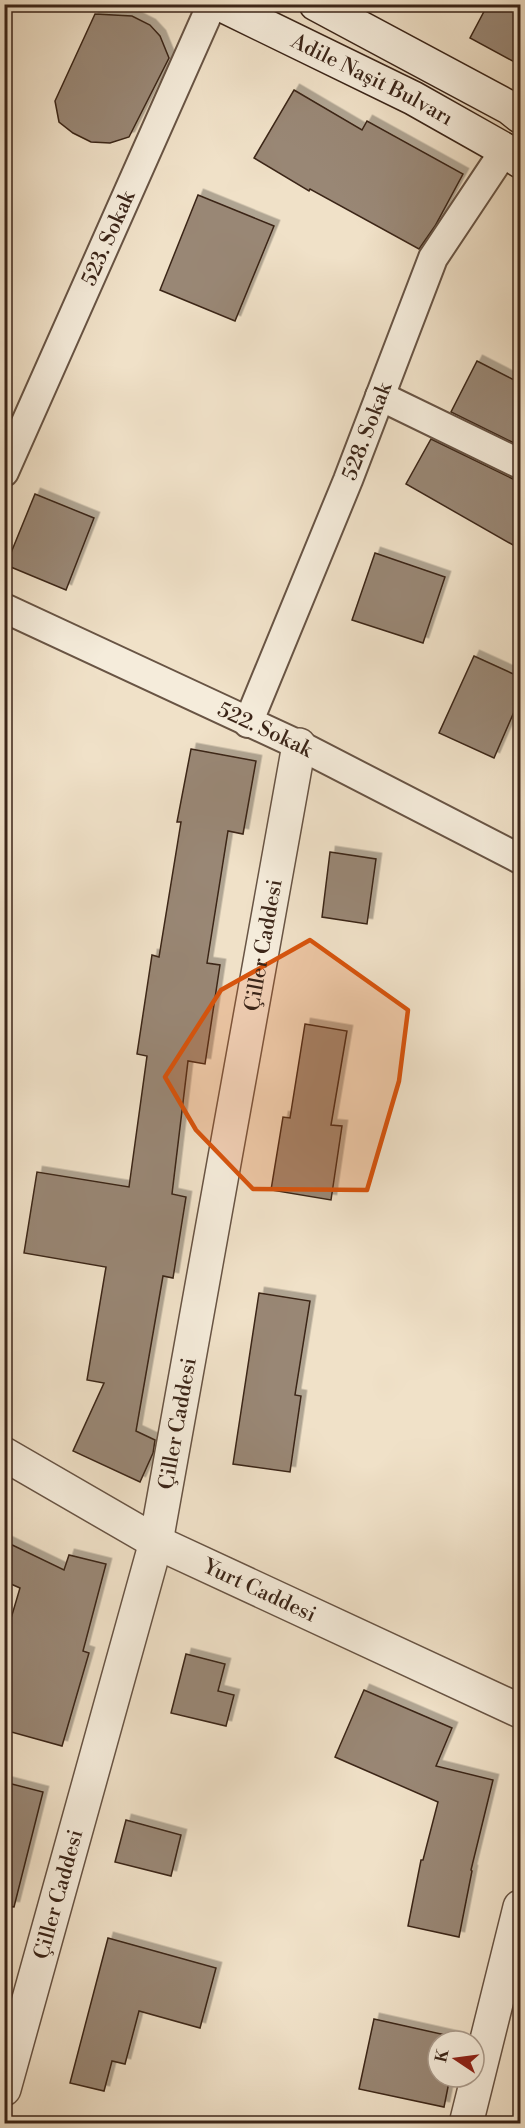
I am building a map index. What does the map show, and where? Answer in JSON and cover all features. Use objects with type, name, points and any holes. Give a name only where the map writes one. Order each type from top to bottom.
[{"type":"street","name":"523. Sokak","points":[[4,472],[212,4]]},
{"type":"street","name":"Adile Naşit Bulvarı","points":[[220,4],[414,98],[513,156]]},
{"type":"street","name":"Adile Naşit Bulvarı","points":[[316,4],[510,108],[520,116]]},
{"type":"street","name":"528. Sokak","points":[[248,723],[348,480],[433,258],[513,156]]},
{"type":"street","points":[[380,396],[520,464]]},
{"type":"street","name":"522. Sokak","points":[[4,608],[299,745],[520,859]]},
{"type":"street","name":"Çiller Caddesi","points":[[4,2089],[156,1542],[299,745]]},
{"type":"street","name":"Yurt Caddesi","points":[[4,1454],[156,1542],[520,1711]]},
{"type":"street","points":[[465,2124],[520,1907]]},
{"type":"highlighted area","points":[[310,940],[408,1010],[399,1081],[367,1190],[253,1189],[196,1130],[165,1077],[221,990]]},
{"type":"building","points":[[488,4],[520,4],[520,65],[470,38]]},
{"type":"building","points":[[95,14],[132,16],[150,25],[160,36],[169,58],[129,137],[110,143],[91,142],[73,133],[59,122],[55,101]]},
{"type":"building","points":[[294,90],[362,130],[367,121],[463,174],[435,226],[419,249],[310,189],[309,191],[254,158]]},
{"type":"building","points":[[198,195],[274,226],[235,321],[160,290]]},
{"type":"building","points":[[477,361],[520,383],[520,446],[451,412]]},
{"type":"building","points":[[431,439],[513,479],[520,480],[520,549],[406,484]]},
{"type":"building","points":[[35,494],[94,518],[66,590],[6,565]]},
{"type":"building","points":[[375,553],[445,577],[423,643],[352,620]]},
{"type":"building","points":[[474,656],[520,677],[520,698],[494,758],[439,733]]},
{"type":"building","points":[[191,749],[256,761],[243,834],[228,831],[207,963],[220,965],[205,1064],[188,1061],[172,1194],[186,1197],[173,1278],[163,1276],[136,1431],[155,1440],[153,1453],[140,1482],[73,1451],[104,1383],[87,1380],[106,1267],[24,1253],[37,1172],[129,1187],[147,1056],[137,1054],[152,955],[159,957],[181,822],[177,822]]},
{"type":"building","points":[[330,852],[376,859],[367,924],[322,917]]},
{"type":"building","points":[[305,1024],[347,1031],[331,1125],[342,1126],[331,1200],[271,1190],[283,1117],[290,1118]]},
{"type":"building","points":[[259,1293],[310,1301],[295,1395],[301,1396],[290,1472],[233,1464]]},
{"type":"building","points":[[4,1541],[64,1570],[69,1555],[106,1564],[83,1651],[89,1653],[62,1746],[4,1730],[4,1642],[20,1588],[4,1581]]},
{"type":"building","points":[[186,1654],[225,1664],[218,1691],[234,1695],[226,1726],[171,1713]]},
{"type":"building","points":[[364,1690],[452,1728],[436,1766],[493,1780],[471,1870],[459,1937],[408,1926],[421,1860],[423,1860],[438,1802],[335,1757]]},
{"type":"building","points":[[4,1782],[43,1792],[14,1907],[4,1906]]},
{"type":"building","points":[[126,1820],[181,1835],[171,1876],[115,1862]]},
{"type":"building","points":[[108,1938],[216,1968],[200,2028],[139,2011],[125,2064],[112,2061],[104,2091],[70,2083]]},
{"type":"building","points":[[374,2019],[426,2031],[426,2089],[448,2089],[444,2107],[359,2089]]}]
